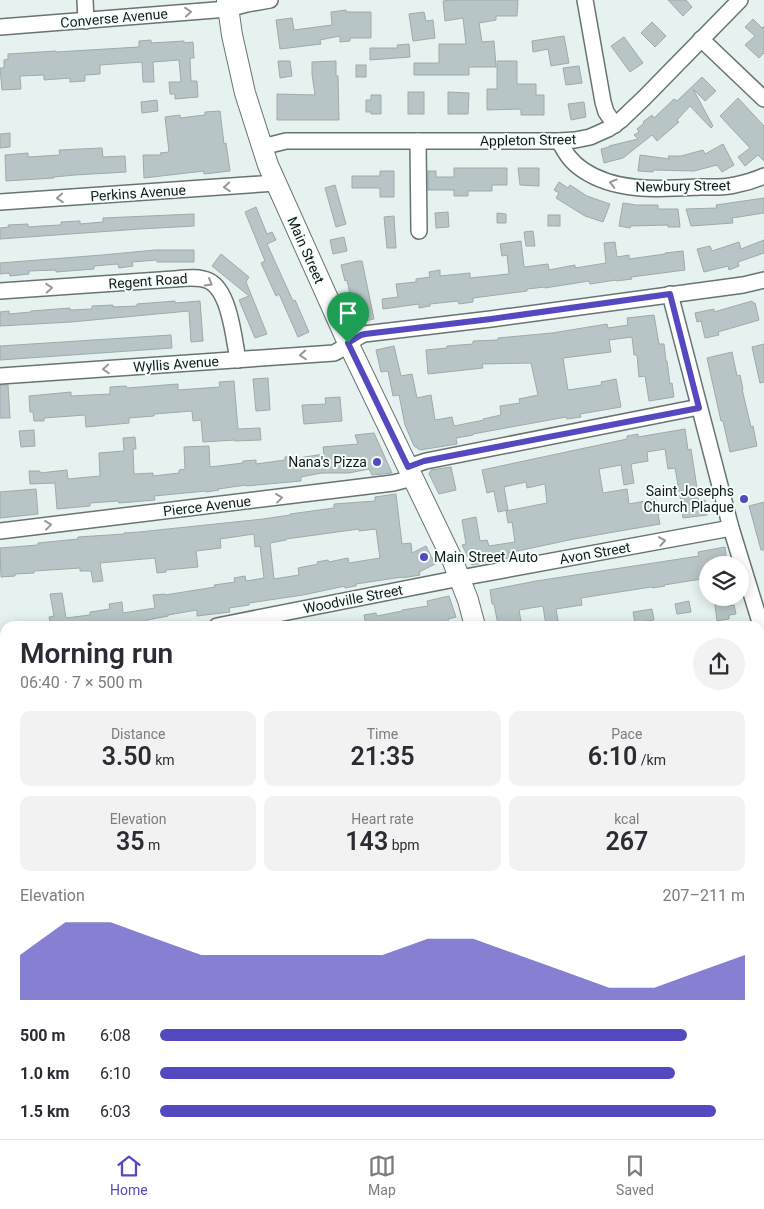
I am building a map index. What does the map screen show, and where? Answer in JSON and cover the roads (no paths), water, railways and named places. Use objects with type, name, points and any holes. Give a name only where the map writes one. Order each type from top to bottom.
[{"type":"main road","name":"Main Street","points":[[227,4],[243,85],[262,147],[276,183],[348,343],[452,559],[474,621]]},
{"type":"street","points":[[85,0],[86,20]]},
{"type":"street","name":"Converse Avenue","points":[[0,27],[86,20],[227,4],[247,4],[270,0]]},
{"type":"street","points":[[585,0],[603,102],[606,112],[615,125]]},
{"type":"street","name":"Appleton Street","points":[[262,147],[283,142],[559,141],[590,137],[615,125],[629,113],[740,0]]},
{"type":"street","points":[[701,39],[764,100]]},
{"type":"street","points":[[418,141],[419,230]]},
{"type":"street","name":"Newbury Street","points":[[559,141],[568,158],[584,171],[602,179],[630,187],[689,188],[732,186],[764,176]]},
{"type":"street","name":"Perkins Avenue","points":[[0,202],[276,183]]},
{"type":"street","name":"Regent Road","points":[[0,291],[174,279],[193,278],[208,280],[217,288],[224,300],[238,360]]},
{"type":"street","name":"Wyllis Avenue","points":[[0,376],[334,353],[365,334],[743,285],[764,280]]},
{"type":"street","points":[[670,294],[731,528],[760,621]]},
{"type":"street","name":"Pierce Avenue","points":[[0,531],[393,484],[424,461],[699,408]]},
{"type":"street","name":"Avon Street","points":[[460,578],[731,528]]},
{"type":"street","name":"Woodville Street","points":[[242,621],[460,578]]},
{"type":"place","name":"Nana's Pizza","points":[[377,462]]},
{"type":"place","name":"Saint Josephs Church Plaque","points":[[744,499]]},
{"type":"place","name":"Main Street Auto","points":[[424,557]]}]
